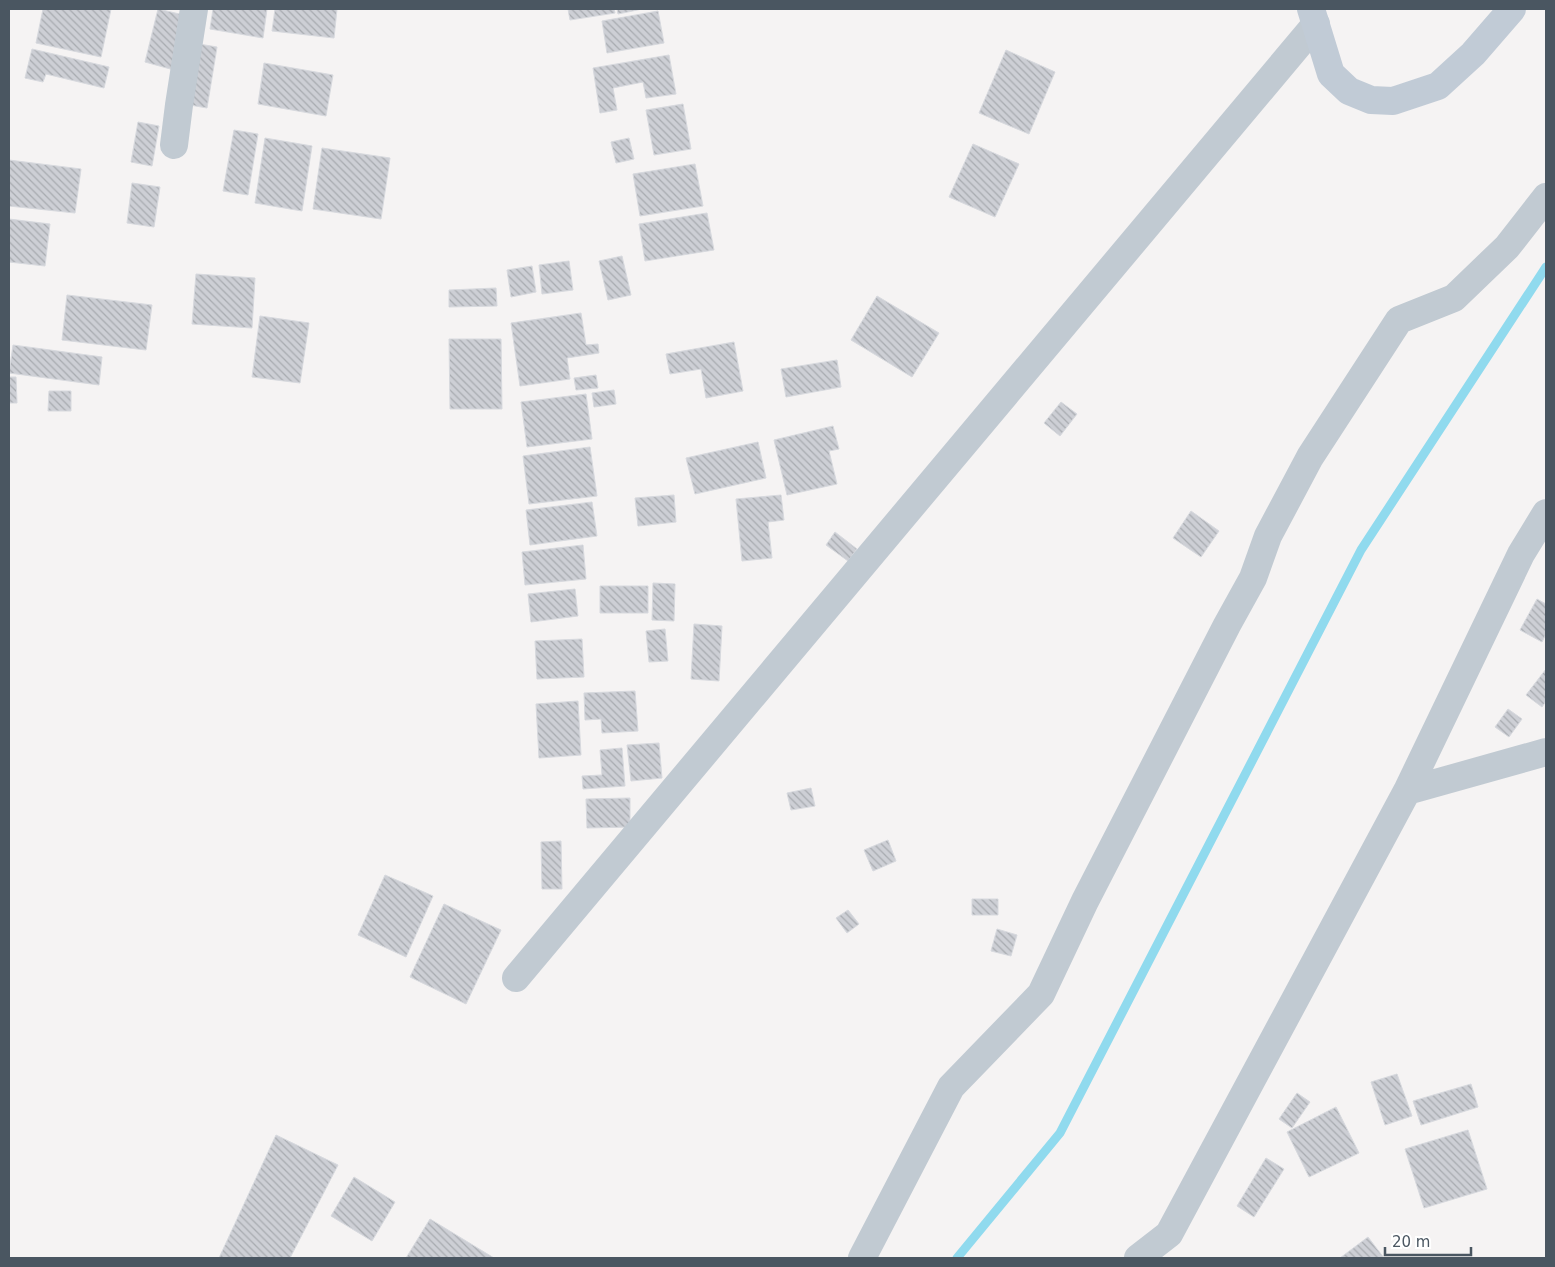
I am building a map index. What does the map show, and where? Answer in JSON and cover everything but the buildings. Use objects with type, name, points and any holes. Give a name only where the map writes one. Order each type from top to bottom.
[{"type":"street","points":[[174,145],[194,9]]},
{"type":"street","points":[[1313,16],[1330,74],[1349,91],[1371,100],[1393,101],[1438,86],[1472,54],[1512,9]]},
{"type":"street","points":[[516,978],[1313,16]]},
{"type":"street","points":[[862,1258],[950,1087],[1041,994],[1089,892],[1227,624],[1253,578],[1268,536],[1310,457],[1399,320],[1454,298],[1507,247],[1546,197]]},
{"type":"street","points":[[1138,1258],[1169,1234],[1407,791],[1522,554],[1546,513]]},
{"type":"street","points":[[1407,791],[1546,752]]},
{"type":"waterway","points":[[957,1258],[1060,1133],[1361,550],[1546,267]]}]
